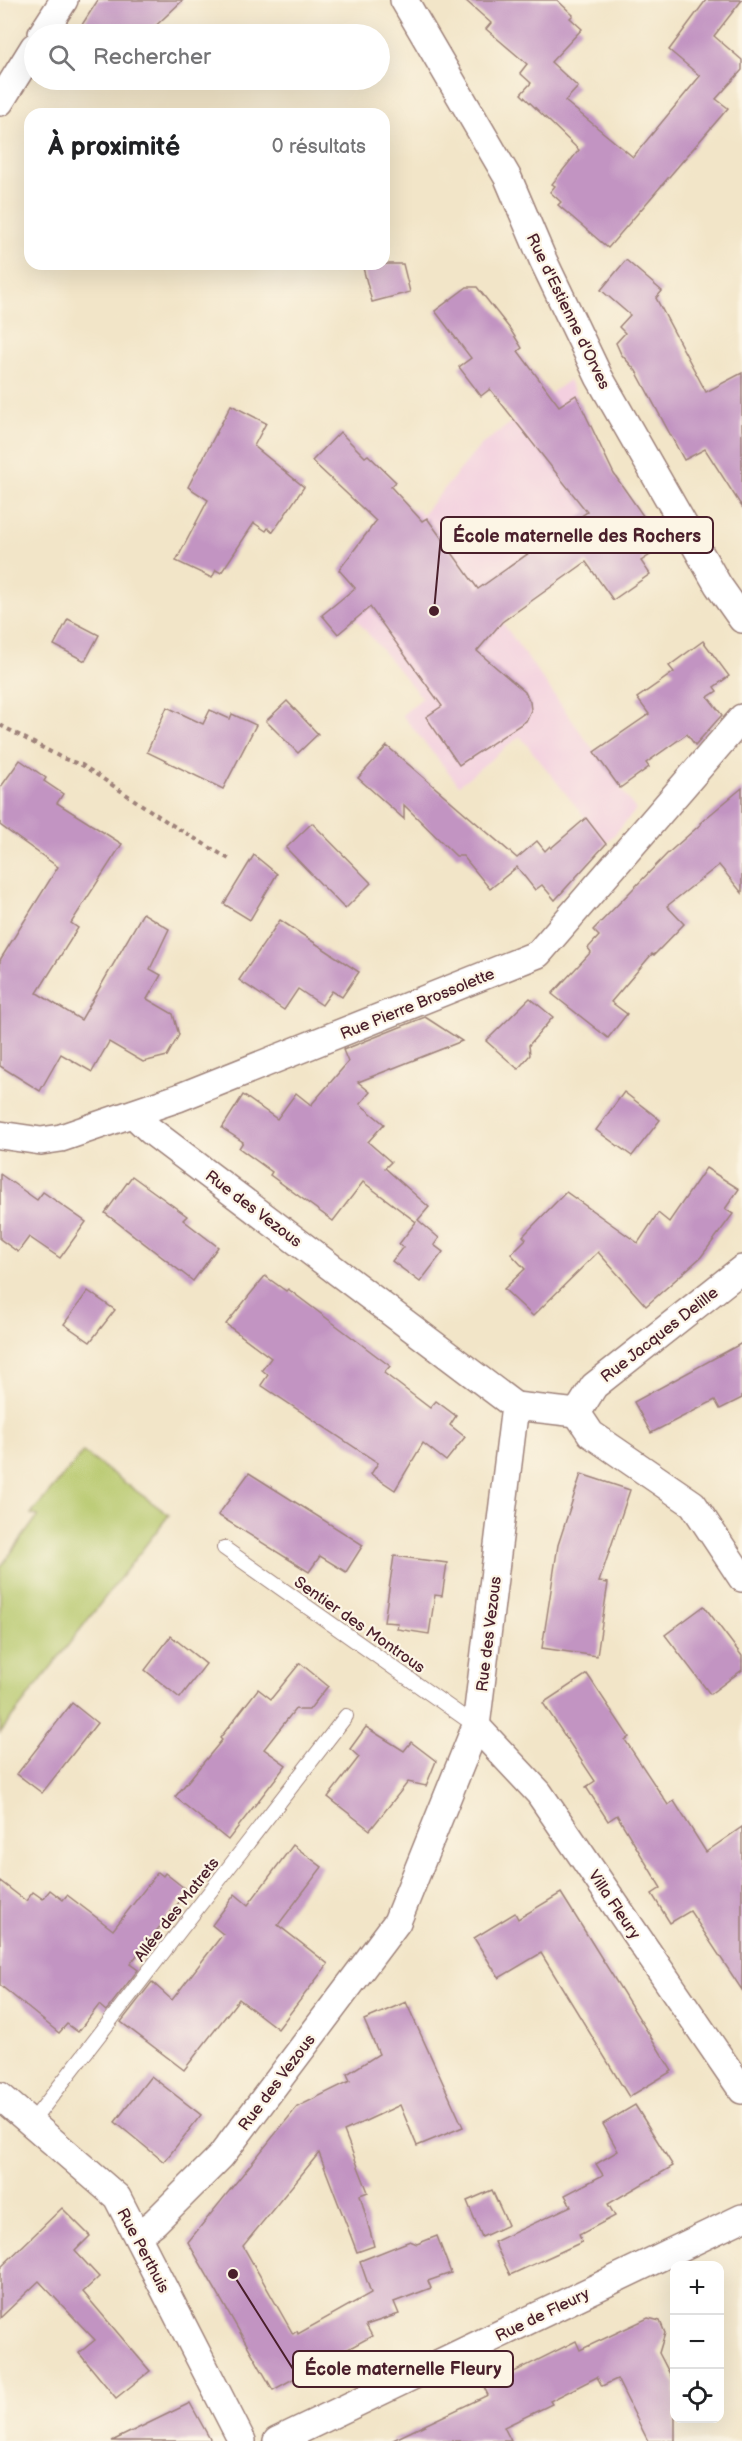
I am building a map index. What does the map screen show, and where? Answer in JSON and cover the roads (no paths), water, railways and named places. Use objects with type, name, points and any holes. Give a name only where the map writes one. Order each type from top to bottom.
[{"type":"street","points":[[48,24],[64,0]]},
{"type":"street","name":"Rue d'Estienne d'Orves","points":[[404,0],[508,178],[543,260],[600,377],[707,565],[742,619]]},
{"type":"street","points":[[0,102],[24,63]]},
{"type":"street","name":"Rue Pierre Brossolette","points":[[0,1135],[41,1141],[61,1138],[133,1114],[538,954],[742,718]]},
{"type":"street","name":"Rue des Vezous","points":[[133,1114],[151,1131],[515,1406],[476,1726],[397,1922],[221,2156],[155,2222],[138,2235]]},
{"type":"street","name":"Rue Jacques Delille","points":[[577,1413],[594,1386],[742,1269]]},
{"type":"street","points":[[515,1406],[577,1413],[591,1434],[693,1504],[742,1578]]},
{"type":"street","name":"Villa Fleury","points":[[476,1726],[539,1793],[742,2090]]},
{"type":"street","name":"Rue Perthuis","points":[[0,2096],[117,2197],[242,2441]]},
{"type":"street","name":"Rue de Fleury","points":[[277,2441],[742,2218]]},
{"type":"lane","name":"Sentier des Montrous","points":[[224,1548],[476,1726]]},
{"type":"lane","name":"Allée des Matrets","points":[[32,2122],[346,1716]]},
{"type":"place","name":"École maternelle des Rochers","points":[[434,611]]},
{"type":"place","name":"École maternelle Fleury","points":[[233,2274]]}]
